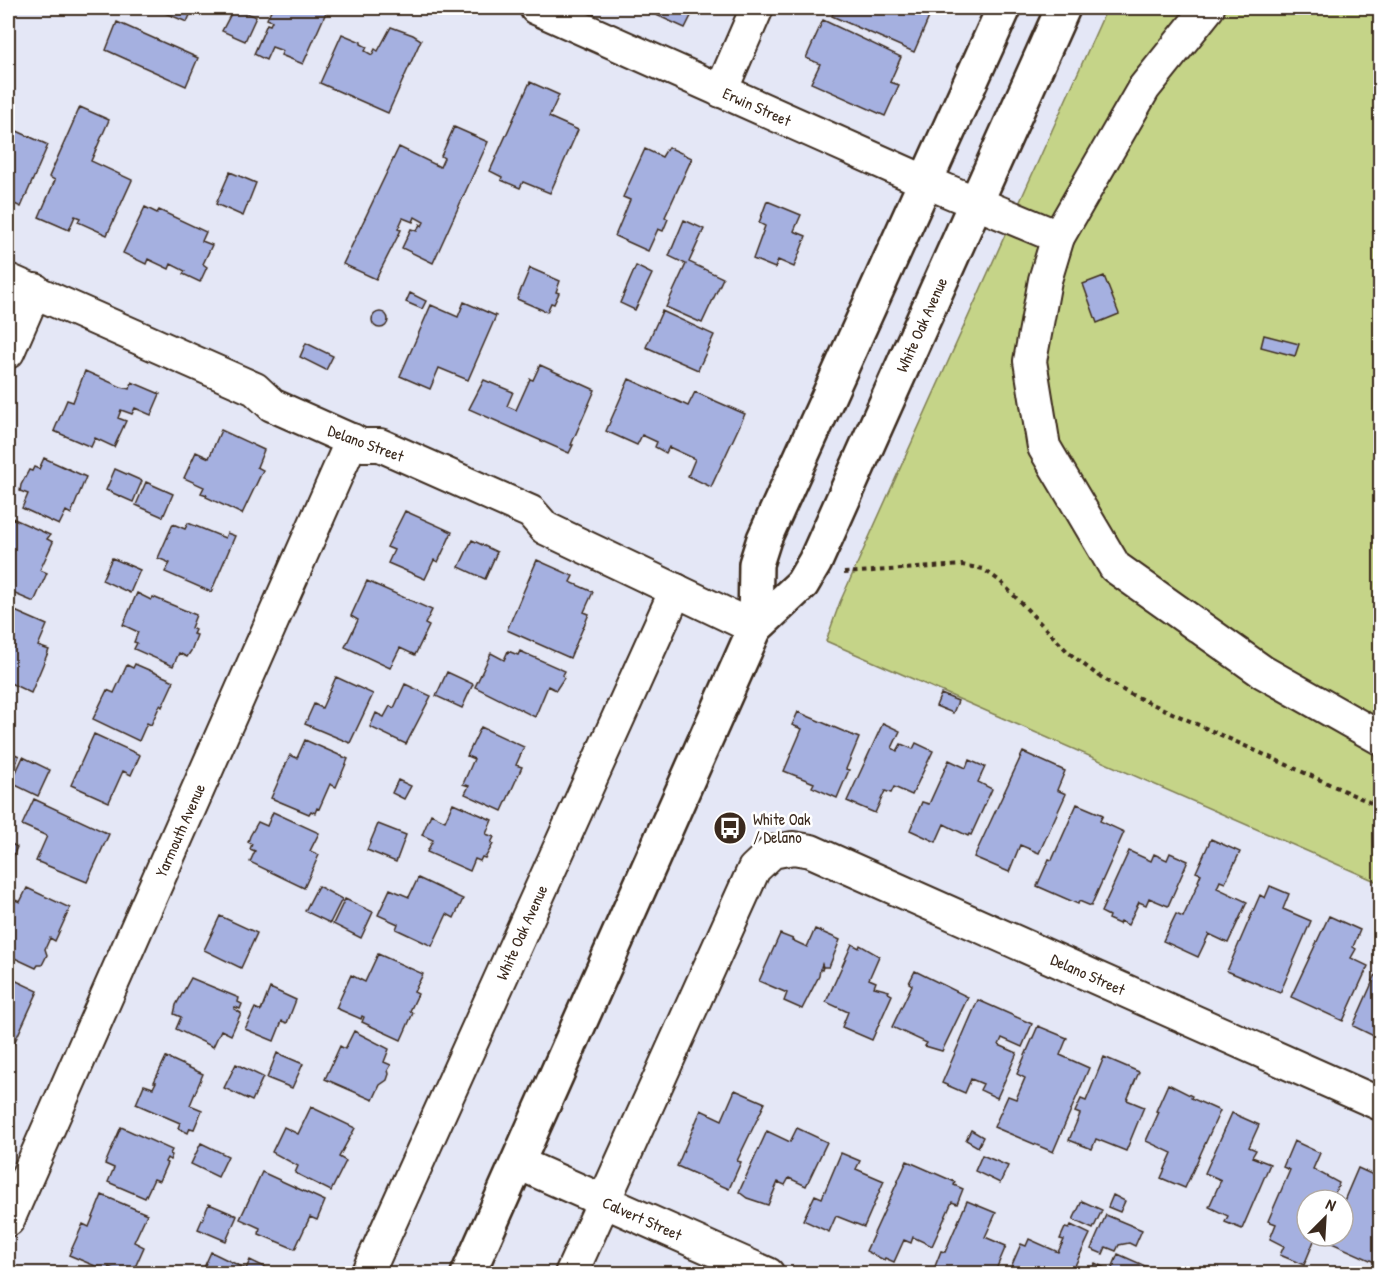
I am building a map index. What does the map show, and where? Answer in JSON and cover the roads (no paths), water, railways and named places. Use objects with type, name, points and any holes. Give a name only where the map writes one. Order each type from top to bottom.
[{"type":"main road","name":"White Oak Avenue","points":[[755,628],[756,564],[764,539],[1004,8]]},
{"type":"main road","name":"White Oak Avenue","points":[[468,1274],[755,628],[802,584],[815,562],[1063,8]]},
{"type":"street","name":"Erwin Street","points":[[536,8],[924,181],[1058,237]]},
{"type":"street","points":[[721,91],[757,8]]},
{"type":"street","points":[[1208,8],[1144,88],[1058,237],[1044,280],[1030,361],[1044,447],[1115,567],[1263,672],[1380,738]]},
{"type":"street","points":[[8,352],[21,285]]},
{"type":"street","name":"Delano Street","points":[[21,285],[255,389],[272,405],[362,445],[380,445],[531,512],[544,528],[755,628]]},
{"type":"street","name":"Yarmouth Avenue","points":[[8,1220],[352,440]]},
{"type":"street","name":"White Oak Avenue","points":[[367,1274],[676,590]]},
{"type":"street","name":"Delano Street","points":[[603,1200],[754,869],[772,852],[793,848],[811,851],[1380,1104]]},
{"type":"street","name":"Calvert Street","points":[[518,1163],[768,1274]]},
{"type":"street","points":[[571,1274],[603,1200]]},
{"type":"place","name":"White Oak / Delano","points":[[730,828]]}]
